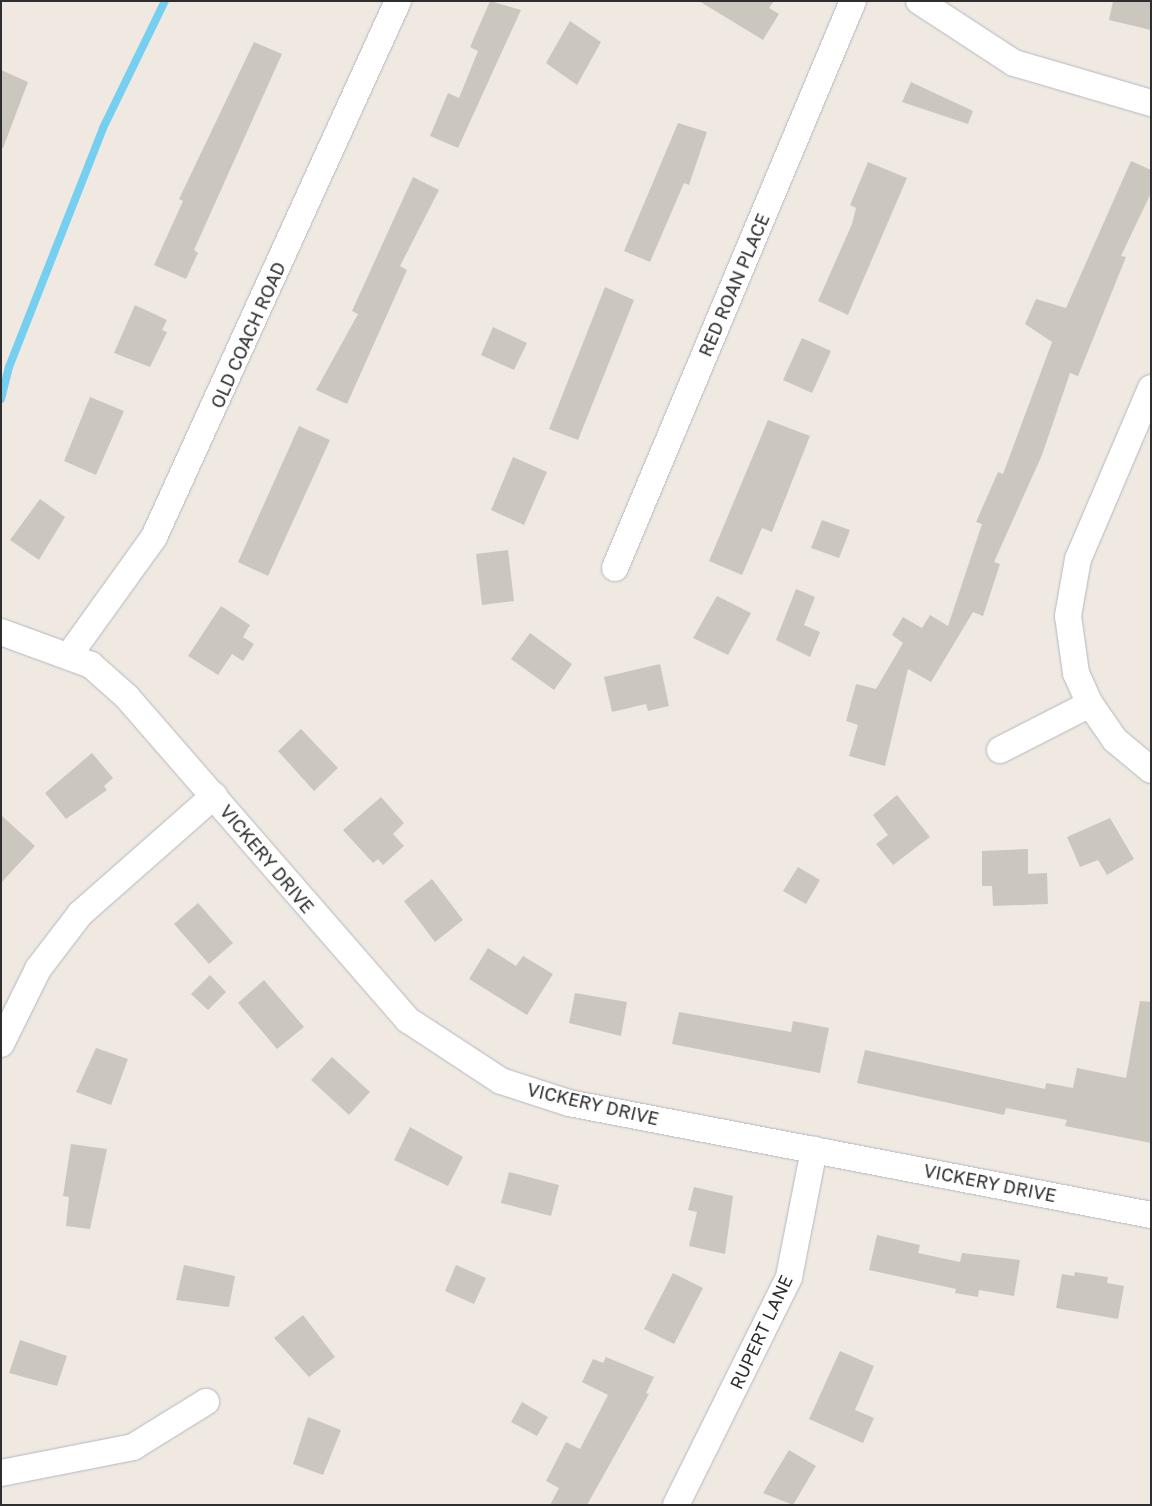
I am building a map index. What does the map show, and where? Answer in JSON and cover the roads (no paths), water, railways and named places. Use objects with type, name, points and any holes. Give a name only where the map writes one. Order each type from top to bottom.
[{"type":"street","name":"OLD COACH ROAD","points":[[70,654],[154,536],[398,1]]},
{"type":"street","name":"RED ROAN PLACE","points":[[615,568],[853,1]]},
{"type":"street","points":[[919,1],[1014,63],[1151,103]]},
{"type":"street","points":[[1151,388],[1072,578],[1069,636],[1076,673],[1090,704],[1115,740],[1151,770]]},
{"type":"street","name":"VICKERY DRIVE","points":[[1,632],[70,654],[91,665],[127,697],[408,1020],[475,1067],[501,1081],[569,1103],[1151,1215]]},
{"type":"street","points":[[1000,750],[1090,704]]},
{"type":"street","points":[[1,1044],[38,970],[80,914],[214,796]]},
{"type":"street","name":"RUPERT LANE","points":[[676,1505],[789,1277],[814,1149]]},
{"type":"street","points":[[1,1473],[133,1447],[206,1402]]},
{"type":"waterway","points":[[1,399],[9,367],[103,128],[165,1]]}]
